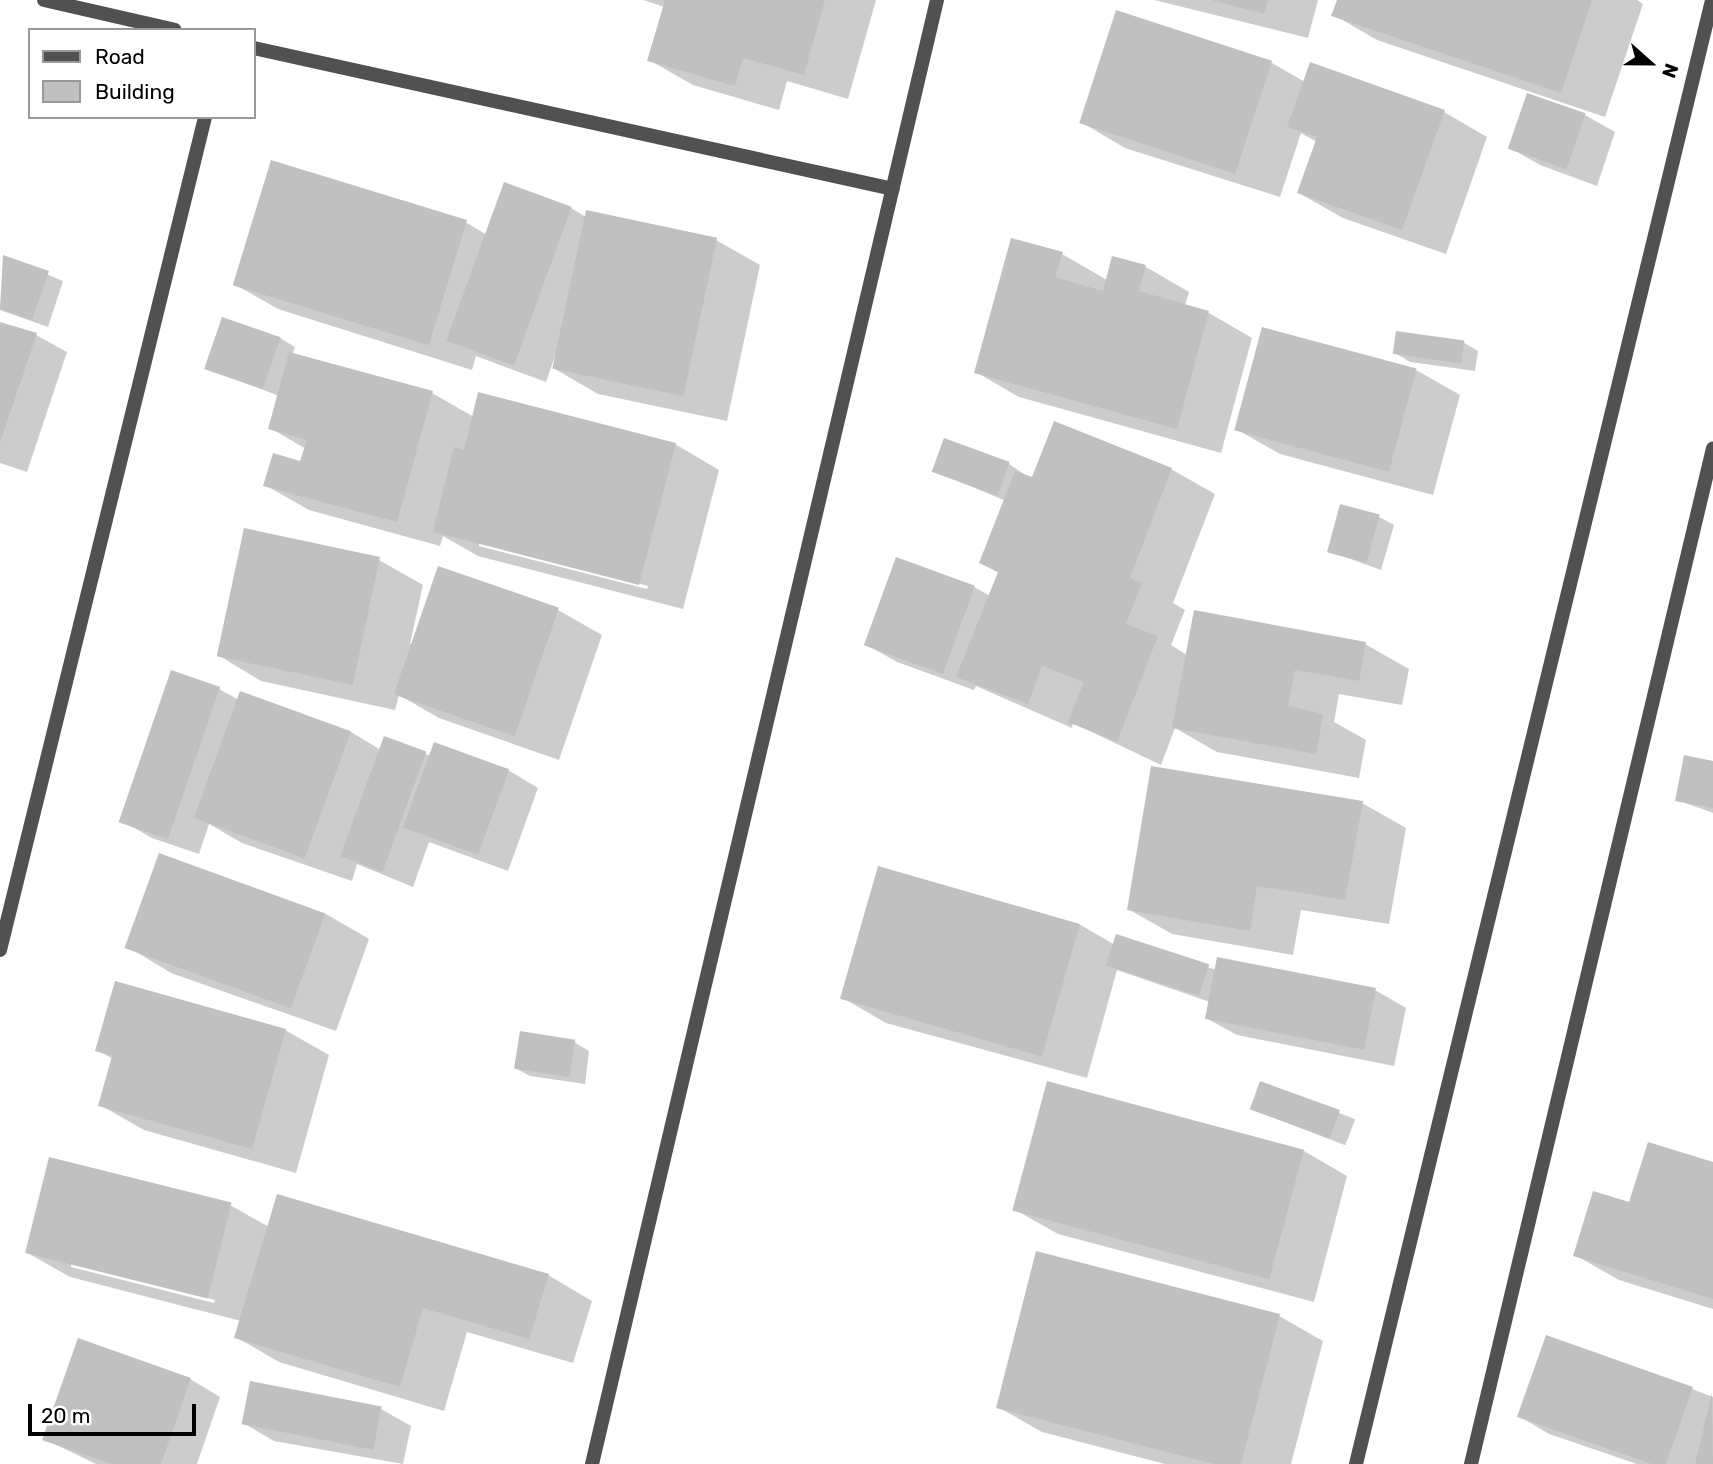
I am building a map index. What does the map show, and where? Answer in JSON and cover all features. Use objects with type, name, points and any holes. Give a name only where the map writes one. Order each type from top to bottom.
[{"type":"street","points":[[44,0],[166,28]]},
{"type":"street","points":[[592,1464],[937,0]]},
{"type":"street","points":[[1356,1464],[1712,0]]},
{"type":"street","points":[[256,48],[893,188]]},
{"type":"street","points":[[0,950],[205,119]]},
{"type":"street","points":[[1471,1464],[1713,448]]},
{"type":"building","points":[[665,0],[825,0],[804,75],[743,58],[735,86],[647,61]]},
{"type":"building","points":[[1211,0],[1268,0],[1264,14]]},
{"type":"building","points":[[1337,0],[1592,0],[1561,93],[1331,16]]},
{"type":"building","points":[[1116,10],[1272,61],[1235,174],[1079,123]]},
{"type":"building","points":[[1310,62],[1445,110],[1402,230],[1297,193],[1317,137],[1287,127]]},
{"type":"building","points":[[1527,93],[1586,113],[1566,169],[1508,149]]},
{"type":"building","points":[[271,160],[467,220],[429,345],[233,285]]},
{"type":"building","points":[[504,182],[572,207],[514,365],[446,341]]},
{"type":"building","points":[[586,210],[717,238],[683,396],[552,368]]},
{"type":"building","points":[[1011,238],[1063,252],[1055,277],[1103,291],[1112,256],[1146,265],[1139,291],[1209,311],[1177,429],[974,373]]},
{"type":"building","points":[[3,255],[49,271],[32,320],[0,309]]},
{"type":"building","points":[[222,317],[281,337],[263,389],[204,369]]},
{"type":"building","points":[[0,322],[37,333],[0,443]]},
{"type":"building","points":[[1262,327],[1417,368],[1389,472],[1234,430]]},
{"type":"building","points":[[1396,331],[1464,341],[1461,363],[1393,354]]},
{"type":"building","points":[[289,352],[433,391],[397,522],[263,486],[273,453],[300,461],[307,440],[268,429]]},
{"type":"building","points":[[478,392],[676,443],[639,585],[433,532],[454,447],[464,450]]},
{"type":"building","points":[[1054,421],[1172,468],[1130,578],[1142,583],[1126,624],[1158,636],[1117,742],[1068,722],[1084,682],[1042,666],[1028,704],[956,677],[998,572],[979,563],[1015,471],[1032,477]]},
{"type":"building","points":[[944,438],[1010,462],[997,496],[932,472]]},
{"type":"building","points":[[1340,504],[1380,515],[1367,563],[1327,552]]},
{"type":"building","points":[[244,528],[380,557],[353,685],[217,656]]},
{"type":"building","points":[[896,557],[975,586],[943,674],[864,645]]},
{"type":"building","points":[[438,566],[559,608],[515,736],[394,695]]},
{"type":"building","points":[[1194,610],[1366,642],[1359,681],[1295,670],[1288,706],[1323,714],[1316,754],[1172,728]]},
{"type":"building","points":[[171,670],[220,687],[168,839],[119,822]]},
{"type":"building","points":[[240,691],[351,731],[305,858],[194,818]]},
{"type":"building","points":[[384,736],[426,751],[383,872],[340,856]]},
{"type":"building","points":[[434,742],[509,769],[478,855],[403,828]]},
{"type":"building","points":[[1684,755],[1713,761],[1713,808],[1675,801]]},
{"type":"building","points":[[1151,766],[1363,801],[1345,900],[1257,886],[1250,931],[1127,910]]},
{"type":"building","points":[[159,853],[325,914],[291,1008],[124,948]]},
{"type":"building","points":[[878,866],[1080,924],[1042,1057],[840,999]]},
{"type":"building","points":[[1116,934],[1209,964],[1199,996],[1106,965]]},
{"type":"building","points":[[1217,957],[1376,988],[1364,1050],[1205,1019]]},
{"type":"building","points":[[115,981],[286,1029],[252,1149],[98,1106],[112,1056],[95,1051]]},
{"type":"building","points":[[520,1031],[575,1040],[569,1077],[514,1069]]},
{"type":"building","points":[[1047,1081],[1304,1150],[1269,1279],[1012,1210]]},
{"type":"building","points":[[1260,1081],[1340,1110],[1330,1138],[1250,1109]]},
{"type":"building","points":[[1648,1142],[1713,1162],[1713,1299],[1573,1256],[1593,1191],[1629,1202]]},
{"type":"building","points":[[49,1157],[231,1202],[207,1299],[25,1253]]},
{"type":"building","points":[[277,1194],[549,1274],[529,1339],[423,1308],[400,1387],[234,1338]]},
{"type":"building","points":[[1036,1251],[1280,1314],[1241,1464],[1214,1464],[996,1408]]},
{"type":"building","points":[[1546,1335],[1693,1387],[1666,1464],[1652,1464],[1517,1417]]},
{"type":"building","points":[[78,1338],[191,1378],[161,1464],[112,1464],[42,1440]]},
{"type":"building","points":[[250,1381],[382,1407],[373,1450],[242,1424]]},
{"type":"building","points":[[1712,1393],[1713,1464],[1695,1464]]}]
